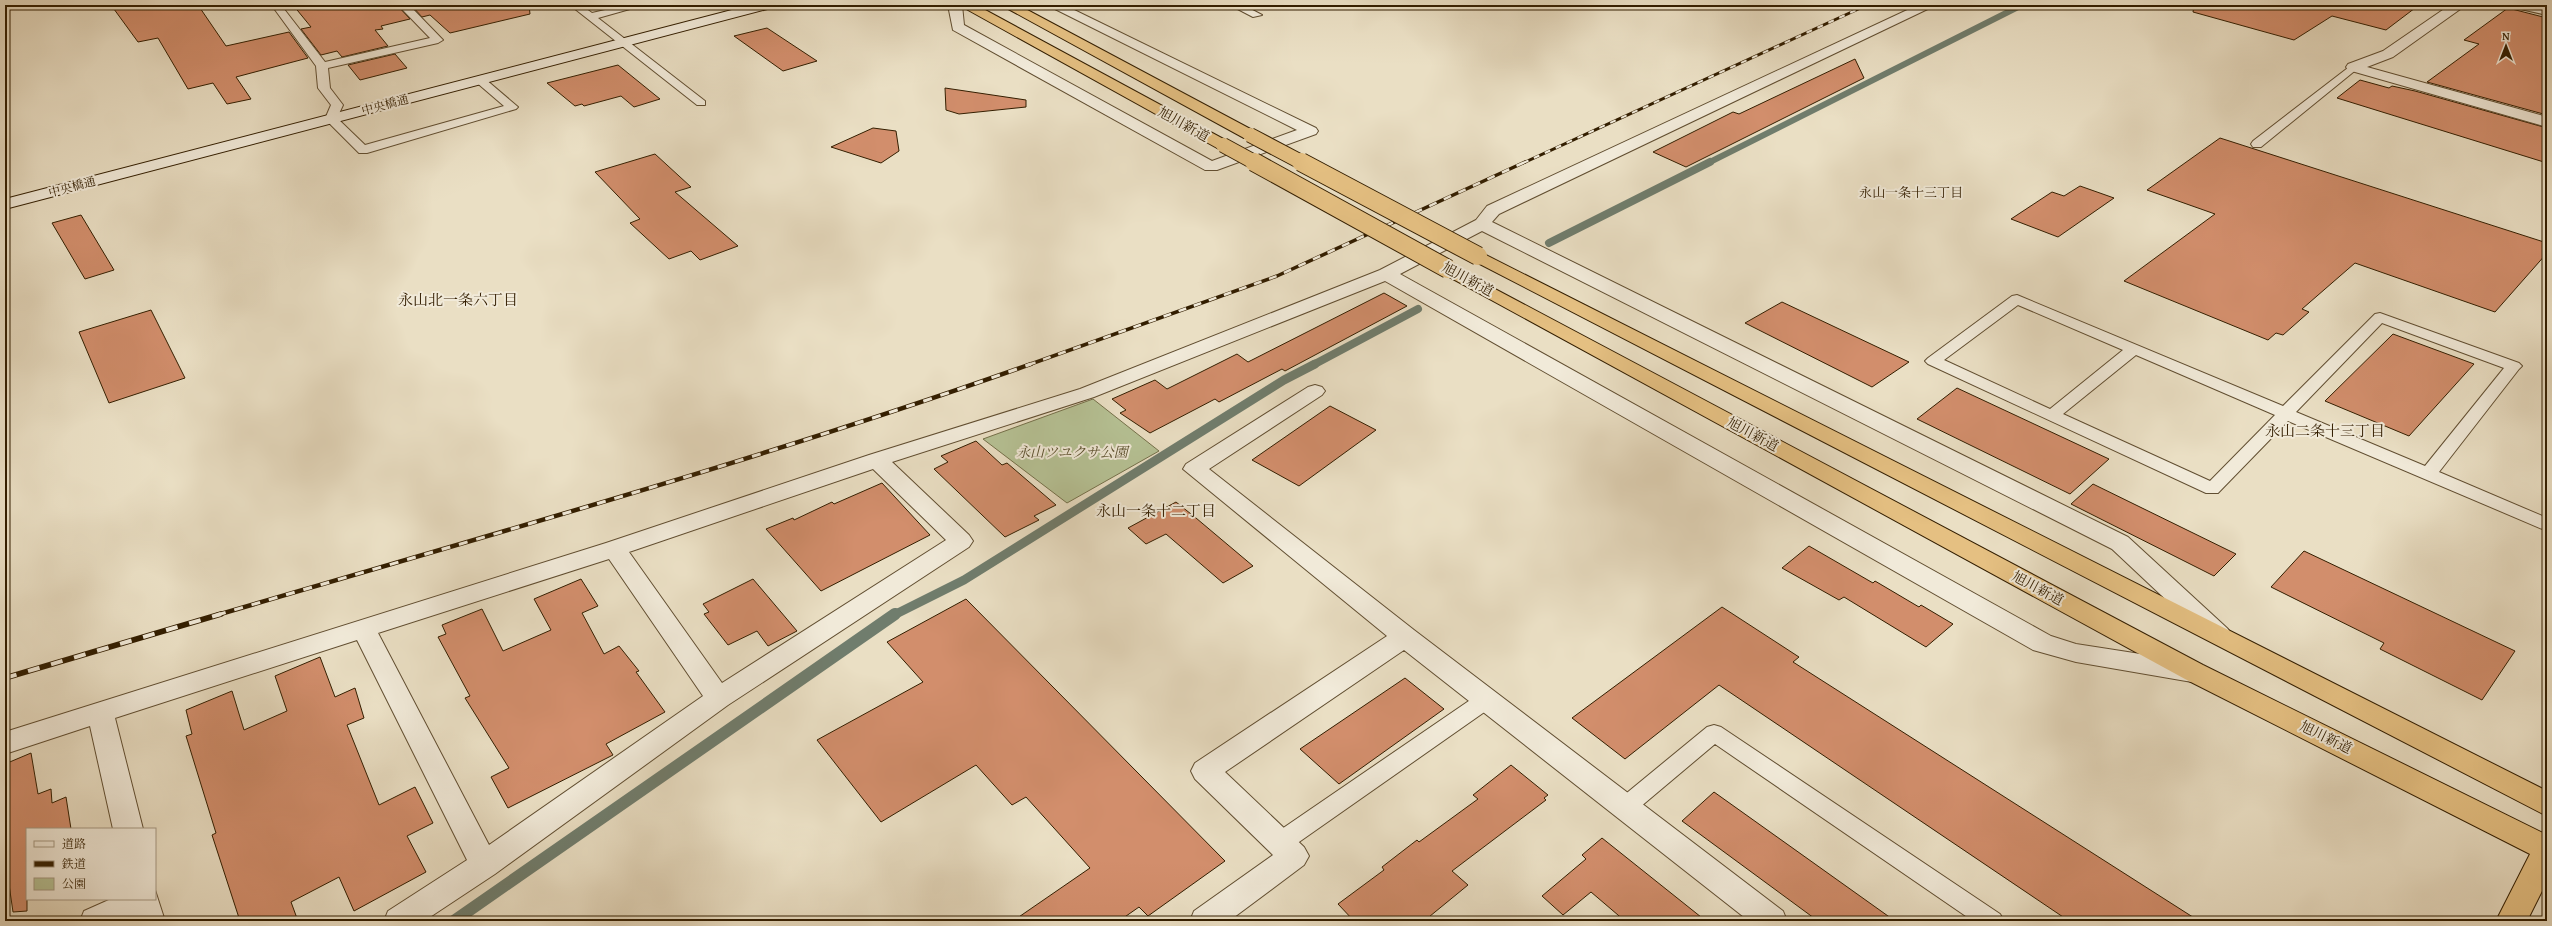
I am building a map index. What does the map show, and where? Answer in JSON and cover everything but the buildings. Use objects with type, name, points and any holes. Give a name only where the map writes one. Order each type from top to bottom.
[{"type":"highway","name":"旭川新道","points":[[966,5],[1448,269],[2194,672],[2547,850]]},
{"type":"highway","name":"旭川新道","points":[[1008,5],[1478,256],[2547,804]]},
{"type":"highway","points":[[2511,921],[2547,850]]},
{"type":"street","name":"中央橋通","points":[[5,190],[334,112],[480,80],[726,5]]},
{"type":"street","name":"中央橋通","points":[[5,204],[334,112],[618,38],[766,5]]},
{"type":"street","points":[[955,5],[958,27],[1211,167],[1310,131],[1054,5]]},
{"type":"street","points":[[5,743],[100,711],[614,549],[877,460],[1088,393],[1386,274],[1482,224],[1493,210],[1929,5]]},
{"type":"street","points":[[2353,67],[2388,54],[2459,5]]},
{"type":"street","points":[[2521,5],[2547,11]]},
{"type":"street","points":[[2353,67],[2547,122]]},
{"type":"street","points":[[1482,224],[2120,543],[2222,637]]},
{"type":"street","points":[[1386,274],[2042,643],[2076,653],[2194,672]]},
{"type":"street","points":[[1315,391],[1194,469],[1405,637],[1772,921]]},
{"type":"street","points":[[399,921],[484,864],[719,698],[961,542],[877,460]]},
{"type":"street","points":[[614,549],[719,698]]},
{"type":"street","points":[[363,628],[484,864]]},
{"type":"street","points":[[1205,921],[1294,856],[1205,771],[1405,637]]},
{"type":"street","points":[[100,711],[128,828]]},
{"type":"street","points":[[95,921],[141,900]]},
{"type":"street","points":[[143,900],[150,921]]},
{"type":"lane","points":[[287,5],[278,7],[322,66],[324,88],[334,112],[363,150],[512,107],[480,80]]},
{"type":"lane","points":[[322,66],[438,40],[403,5]]},
{"type":"lane","points":[[575,5],[702,103]]},
{"type":"lane","points":[[590,17],[639,5]]},
{"type":"lane","points":[[1235,5],[1257,15]]},
{"type":"lane","points":[[2257,144],[2353,67]]},
{"type":"lane","points":[[2428,474],[2514,366],[2380,317],[2286,414],[2212,489],[1933,361],[2017,300],[2134,349],[2286,414],[2428,474],[2547,525]]},
{"type":"lane","points":[[2052,416],[2134,349]]},
{"type":"lane","points":[[1281,842],[1486,700]]},
{"type":"lane","points":[[1625,807],[1714,733],[1992,921]]},
{"type":"green space","name":"永山ツユクサ公園","points":[[1093,399],[1159,451],[1067,503],[983,439]]},
{"type":"waterway","points":[[1708,163],[2022,5]]},
{"type":"waterway","points":[[1549,243],[1710,162]]},
{"type":"waterway","points":[[1313,365],[1418,309]]},
{"type":"waterway","points":[[894,615],[964,580],[1284,380],[1315,364]]},
{"type":"waterway","points":[[454,921],[895,614]]},
{"type":"railway","points":[[1523,163],[1867,5]]},
{"type":"railway","points":[[1028,365],[1277,276],[1525,162]]},
{"type":"railway","points":[[217,615],[728,464],[931,399],[1031,364]]},
{"type":"railway","points":[[5,678],[221,614]]},
{"type":"district","name":"永山一条十三丁目","points":[[1911,192]]},
{"type":"district","name":"永山北一条六丁目","points":[[458,300]]},
{"type":"district","name":"永山二条十三丁目","points":[[2325,431]]},
{"type":"district","name":"永山一条十二丁目","points":[[1156,511]]}]
